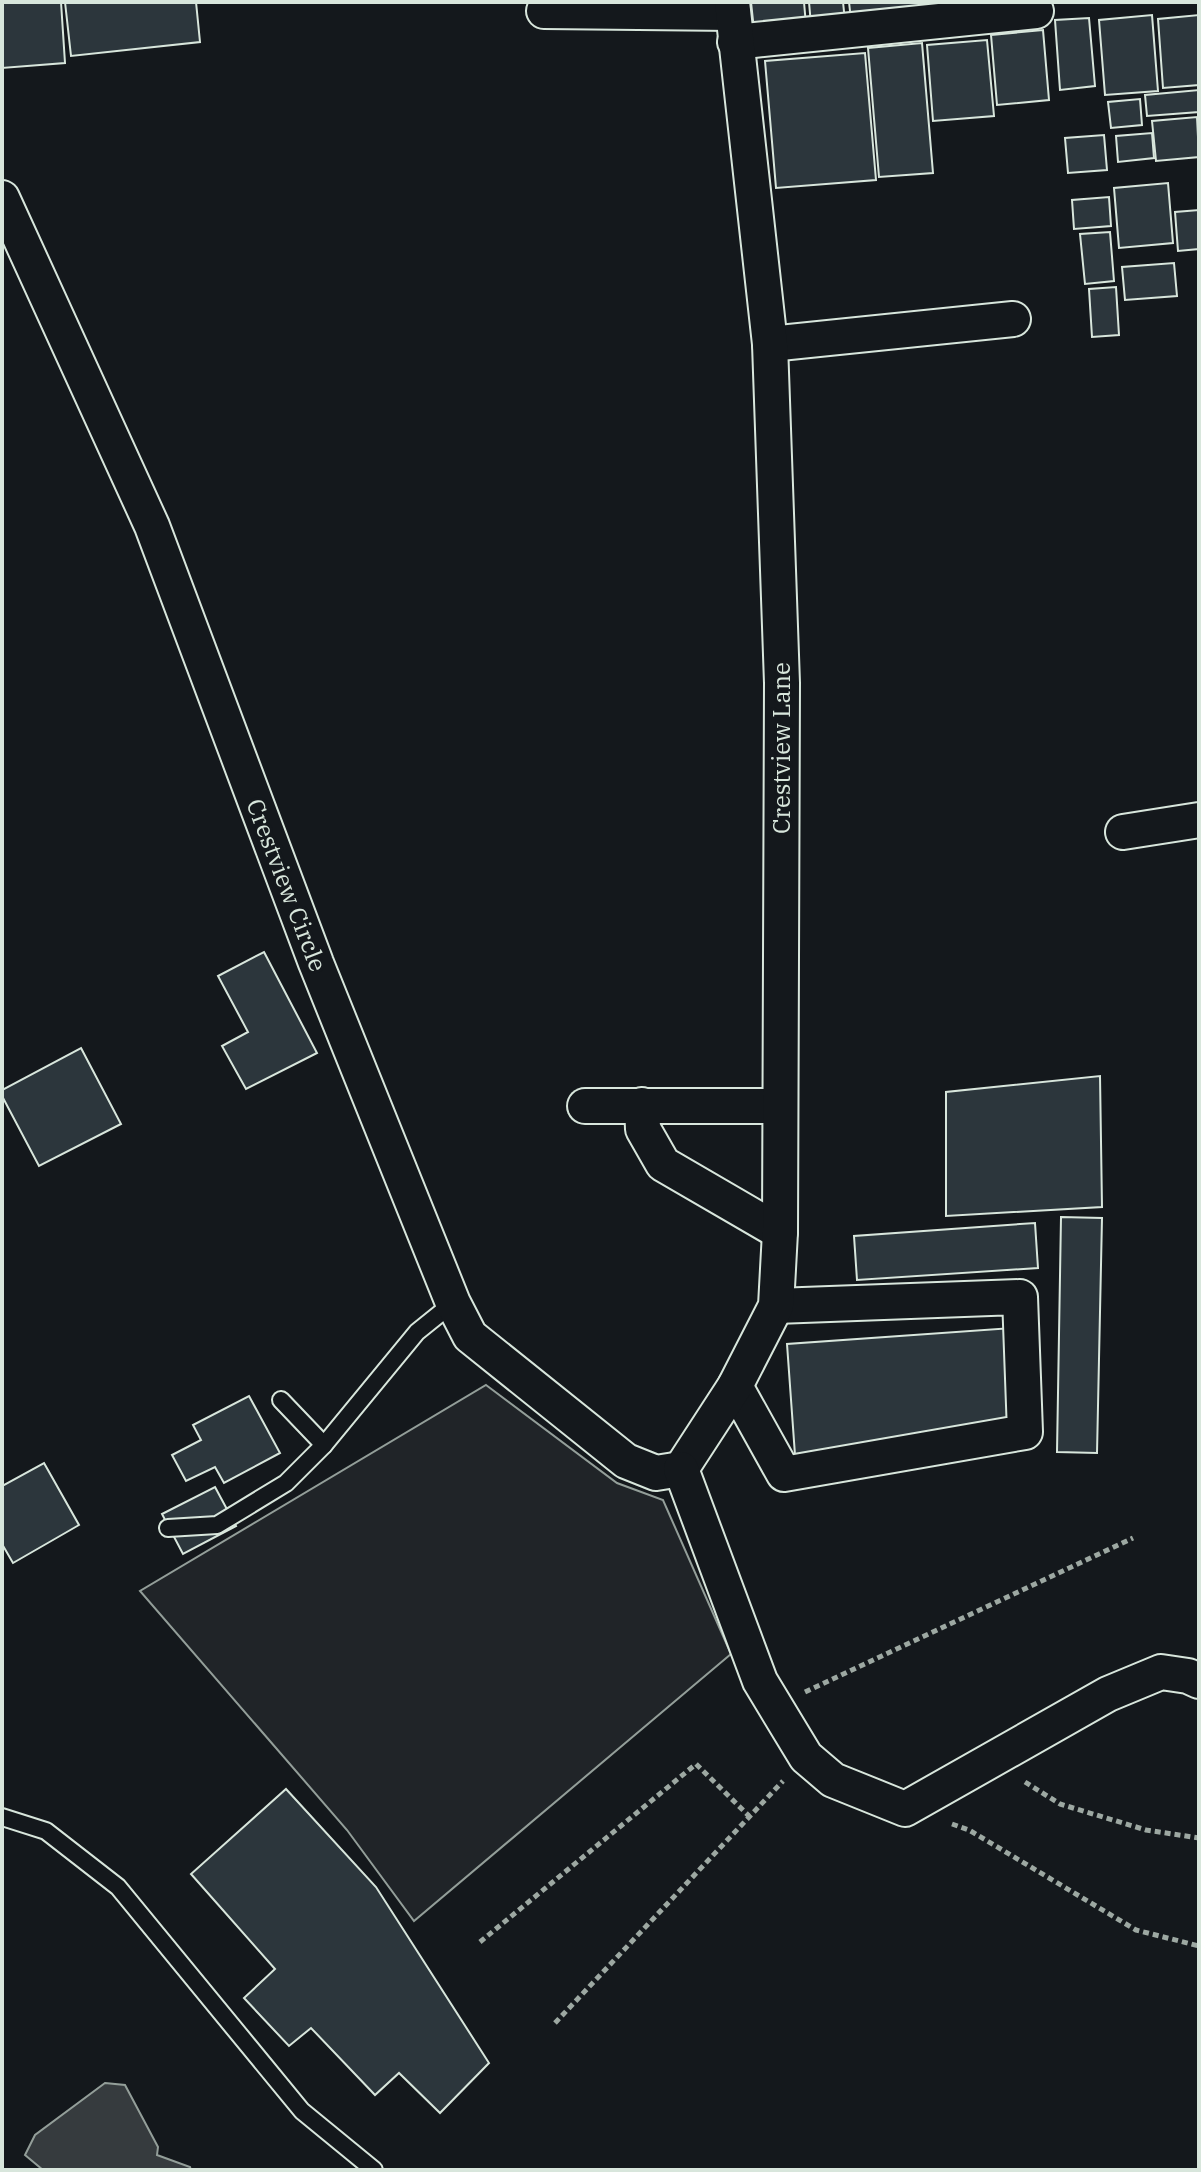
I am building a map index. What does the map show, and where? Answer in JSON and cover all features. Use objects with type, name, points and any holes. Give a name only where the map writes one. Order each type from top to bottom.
[{"type":"street","points":[[544,11],[733,19],[1036,11]]},
{"type":"street","name":"Crestview Lane","points":[[681,1469],[735,1386],[776,1306],[780,1232],[782,683],[770,344],[733,19]]},
{"type":"street","name":"Crestview Circle","points":[[2,198],[152,526],[316,963],[453,1303],[470,1336],[626,1461],[656,1473],[681,1469]]},
{"type":"street","points":[[770,344],[1013,319]]},
{"type":"street","points":[[1123,832],[1199,820]]},
{"type":"street","points":[[642,1105],[643,1129],[663,1164],[780,1232]]},
{"type":"street","points":[[585,1106],[779,1106]]},
{"type":"street","points":[[735,1386],[784,1474],[1025,1432],[1020,1297],[776,1306]]},
{"type":"street","points":[[681,1469],[760,1681],[806,1757],[833,1780],[905,1809],[1108,1694],[1161,1672],[1199,1681]]},
{"type":"lane","points":[[168,1528],[217,1525],[286,1483],[324,1445],[417,1332],[453,1303]]},
{"type":"lane","points":[[281,1400],[324,1445]]},
{"type":"lane","points":[[2,1817],[46,1831],[118,1887],[302,2111],[374,2170]]},
{"type":"path","points":[[776,1707],[1133,1538]]},
{"type":"path","points":[[555,2023],[806,1757]]},
{"type":"path","points":[[991,1761],[1060,1804],[1146,1830],[1199,1838]]},
{"type":"path","points":[[480,1942],[696,1764],[749,1816]]},
{"type":"path","points":[[905,1809],[969,1830],[1136,1930],[1199,1946]]},
{"type":"shaded area","points":[[486,1385],[617,1483],[663,1500],[731,1654],[414,1921],[347,1830],[140,1591]]},
{"type":"shaded area","points":[[105,2083],[125,2085],[158,2147],[157,2155],[191,2170],[43,2170],[25,2155],[35,2135]]},
{"type":"building","points":[[2,2],[61,2],[65,63],[2,68]]},
{"type":"building","points":[[65,2],[196,2],[200,42],[71,56]]},
{"type":"building","points":[[751,2],[804,2],[806,25],[754,30]]},
{"type":"building","points":[[809,2],[843,2],[845,21],[811,25]]},
{"type":"building","points":[[849,2],[925,2],[926,13],[851,20]]},
{"type":"building","points":[[1152,15],[1158,91],[1105,95],[1099,20]]},
{"type":"building","points":[[1199,15],[1199,85],[1163,88],[1158,19]]},
{"type":"building","points":[[1089,18],[1095,86],[1060,90],[1055,20]]},
{"type":"building","points":[[1043,30],[1049,100],[997,105],[991,35]]},
{"type":"building","points":[[987,40],[994,116],[933,121],[927,45]]},
{"type":"building","points":[[922,43],[933,173],[879,177],[868,48]]},
{"type":"building","points":[[865,53],[876,180],[776,188],[765,61]]},
{"type":"building","points":[[1199,90],[1199,112],[1147,116],[1145,95]]},
{"type":"building","points":[[1140,99],[1142,125],[1111,128],[1108,102]]},
{"type":"building","points":[[1197,117],[1199,157],[1156,161],[1152,121]]},
{"type":"building","points":[[1152,133],[1154,158],[1118,162],[1116,136]]},
{"type":"building","points":[[1104,135],[1107,170],[1068,173],[1065,138]]},
{"type":"building","points":[[1168,183],[1173,243],[1119,248],[1114,188]]},
{"type":"building","points":[[1109,197],[1111,226],[1074,229],[1072,200]]},
{"type":"building","points":[[1199,210],[1199,249],[1178,251],[1175,212]]},
{"type":"building","points":[[1110,232],[1114,281],[1085,284],[1080,234]]},
{"type":"building","points":[[1174,263],[1177,296],[1125,300],[1122,267]]},
{"type":"building","points":[[1116,287],[1119,335],[1092,337],[1089,289]]},
{"type":"building","points":[[264,952],[317,1053],[246,1089],[222,1046],[248,1032],[218,976]]},
{"type":"building","points":[[81,1048],[121,1124],[39,1166],[2,1096],[2,1090]]},
{"type":"building","points":[[1100,1076],[1102,1207],[946,1216],[946,1092]]},
{"type":"building","points":[[1061,1217],[1102,1218],[1097,1453],[1057,1452]]},
{"type":"building","points":[[1035,1223],[1038,1268],[857,1280],[854,1236]]},
{"type":"building","points":[[1012,1328],[1018,1421],[795,1455],[787,1344]]},
{"type":"building","points":[[249,1396],[280,1453],[224,1483],[215,1467],[186,1481],[172,1455],[201,1440],[193,1425]]},
{"type":"building","points":[[44,1463],[79,1525],[13,1563],[2,1544],[2,1486]]},
{"type":"building","points":[[215,1487],[236,1526],[183,1554],[162,1514]]},
{"type":"building","points":[[286,1789],[376,1887],[489,2063],[440,2113],[399,2073],[375,2095],[311,2028],[289,2046],[244,1998],[275,1969],[191,1874]]}]
